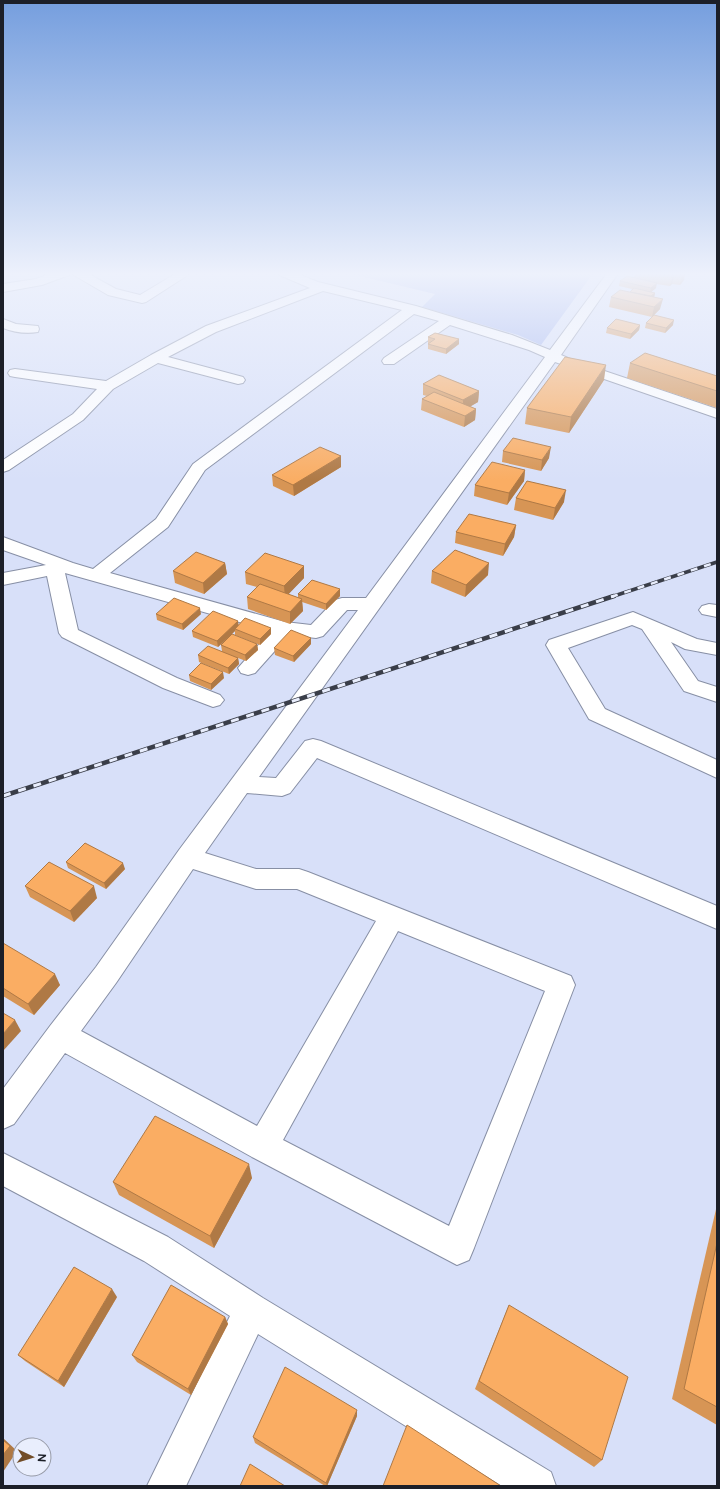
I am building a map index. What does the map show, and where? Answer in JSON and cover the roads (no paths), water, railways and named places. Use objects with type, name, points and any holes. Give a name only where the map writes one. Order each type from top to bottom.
[{"type":"street","points":[[3,467],[78,417],[108,386],[187,341]]},
{"type":"street","points":[[96,575],[162,523],[199,467],[368,341]]},
{"type":"street","points":[[389,361],[418,341]]},
{"type":"street","points":[[514,341],[554,356],[570,364],[717,414]]},
{"type":"street","points":[[4,1110],[106,975],[188,857],[564,341]]},
{"type":"street","points":[[156,358],[238,380]]},
{"type":"street","points":[[15,373],[108,386]]},
{"type":"street","points":[[3,542],[61,569],[96,575],[284,628],[316,632],[342,604],[373,604]]},
{"type":"street","points":[[3,579],[61,569]]},
{"type":"street","points":[[61,569],[69,633],[170,683],[213,700]]},
{"type":"street","points":[[717,649],[692,644],[633,618],[556,645],[597,714],[717,770]]},
{"type":"street","points":[[649,625],[691,686],[717,695]]},
{"type":"street","points":[[248,668],[284,628]]},
{"type":"street","points":[[241,784],[282,786],[313,747],[717,918]]},
{"type":"street","points":[[60,1035],[263,1146],[457,1248],[561,985],[299,879],[256,879],[188,857]]},
{"type":"street","points":[[263,1146],[392,917]]},
{"type":"street","points":[[3,1169],[156,1249],[251,1310],[537,1486]]},
{"type":"street","points":[[166,1486],[251,1310]]},
{"type":"railway","points":[[611,597],[717,562]]},
{"type":"railway","points":[[3,796],[614,596]]}]
